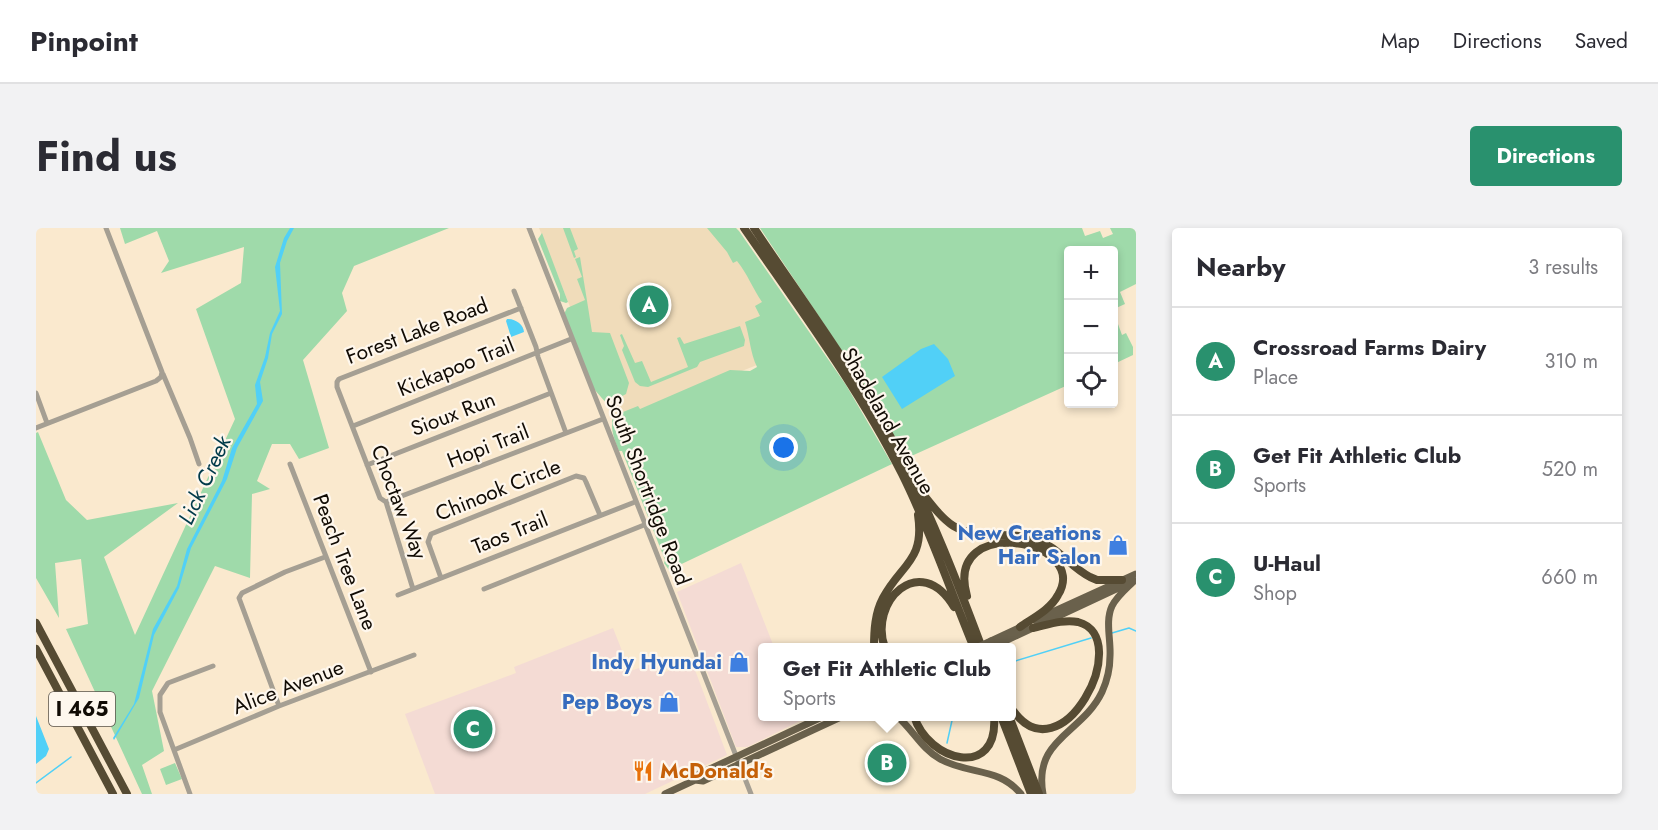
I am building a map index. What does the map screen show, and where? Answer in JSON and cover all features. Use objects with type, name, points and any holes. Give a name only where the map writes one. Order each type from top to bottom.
[{"type":"highway","name":"Shadeland Avenue","points":[[742,228],[860,400],[897,466],[936,549],[972,643]]},
{"type":"highway","name":"Shadeland Avenue","points":[[754,228],[865,394],[916,486],[980,643]]},
{"type":"highway","points":[[916,486],[945,521],[960,531],[976,535],[1031,537],[1052,547],[1090,577],[1097,580],[1122,580]]},
{"type":"highway","points":[[874,643],[874,627],[881,603],[908,566],[917,547],[919,530],[915,502]]},
{"type":"highway","points":[[973,624],[965,587],[968,564],[975,554],[988,546],[1016,543],[1034,547],[1050,555],[1058,564],[1062,578],[1061,591],[1054,601],[1020,627]]},
{"type":"highway","points":[[884,643],[882,626],[890,602],[899,589],[914,582],[926,582],[939,589],[952,604],[967,632]]},
{"type":"highway","points":[[1016,714],[1028,725],[1042,729],[1054,727],[1069,718],[1094,690],[1102,662],[1102,646],[1098,637],[1089,627],[1080,622],[1070,621],[1032,628]]},
{"type":"highway","name":"I 465","points":[[36,623],[127,794]]},
{"type":"highway","name":"I 465","points":[[36,649],[113,794]]},
{"type":"highway","points":[[916,721],[923,734],[934,745],[952,756],[966,759],[981,753],[988,746],[994,732],[994,721]]},
{"type":"highway","points":[[1003,721],[1031,794]]},
{"type":"highway","points":[[1011,721],[1041,794]]},
{"type":"main road","points":[[994,643],[1020,627],[1122,580],[1135,578]]},
{"type":"main road","points":[[996,643],[1135,578]]},
{"type":"main road","points":[[1041,794],[1041,771],[1049,750],[1059,738],[1089,712],[1102,691],[1110,662],[1111,610],[1117,598],[1135,578]]},
{"type":"main road","points":[[737,761],[816,721]]},
{"type":"main road","points":[[665,794],[695,780],[699,774],[737,761],[833,721]]},
{"type":"main road","points":[[901,721],[935,756],[955,766],[1003,778],[1022,794]]},
{"type":"street","points":[[106,228],[199,464]]},
{"type":"street","name":"South Shortridge Road","points":[[529,228],[751,794]]},
{"type":"street","name":"Forest Lake Road","points":[[514,291],[566,433]]},
{"type":"street","name":"Forest Lake Road","points":[[353,426],[337,387],[339,379],[521,308]]},
{"type":"street","name":"Kickapoo Trail","points":[[353,426],[572,339]]},
{"type":"street","points":[[36,428],[156,381],[162,375]]},
{"type":"street","points":[[36,393],[47,423]]},
{"type":"street","name":"Sioux Run","points":[[367,465],[551,393]]},
{"type":"street","name":"Hopi Trail","points":[[386,502],[603,418]]},
{"type":"street","name":"Choctaw Way","points":[[353,426],[380,498],[386,502],[413,589]]},
{"type":"street","name":"Peach Tree Lane","points":[[290,464],[371,672]]},
{"type":"street","name":"Chinook Circle","points":[[441,578],[428,542],[431,534],[576,476],[584,478],[600,515]]},
{"type":"street","name":"Taos Trail","points":[[398,595],[635,502]]},
{"type":"street","points":[[484,589],[644,525]]},
{"type":"street","points":[[279,706],[239,602],[240,597],[242,593],[285,572],[325,557]]},
{"type":"street","name":"Alice Avenue","points":[[174,750],[279,706],[414,655]]},
{"type":"street","points":[[190,794],[160,712],[159,695],[168,683],[213,666]]},
{"type":"shaded area","points":[[539,228],[722,228],[798,337],[757,365],[615,421]]},
{"type":"shaded area","points":[[741,563],[772,643],[758,643],[758,721],[800,721],[747,747],[736,747],[677,592]]},
{"type":"shaded area","points":[[613,628],[630,671],[661,661],[665,672],[692,662],[727,755],[645,794],[435,794],[405,714],[516,673],[514,667]]},
{"type":"green space","points":[[120,228],[449,228],[354,266],[342,293],[347,311],[303,360],[329,448],[299,459],[290,444],[272,444],[257,481],[270,489],[252,494],[250,578],[215,566],[152,691],[164,751],[142,765],[152,794],[142,794],[66,629],[88,624],[81,559],[55,563],[59,618],[36,578],[36,433],[38,432],[66,500],[87,520],[178,503],[104,557],[135,635],[235,419],[196,309],[241,283],[244,247],[161,273],[169,261],[157,231],[125,244]]},
{"type":"green space","points":[[563,228],[570,228],[578,249],[574,251],[576,257],[574,258]]},
{"type":"green space","points":[[707,228],[736,228],[739,231],[846,385],[892,464],[669,570],[664,563],[665,560],[622,451],[619,451],[612,430],[612,421],[613,416],[638,406],[640,409],[730,370],[750,371],[757,367],[745,322],[760,316],[755,306],[762,302],[741,266],[737,261],[733,263]]},
{"type":"green space","points":[[760,228],[1082,228],[1085,236],[1100,231],[1103,238],[1113,234],[1110,228],[1136,228],[1136,284],[1120,292],[1125,304],[1118,307],[1118,246],[1064,246],[1064,387],[907,458],[868,390]]},
{"type":"green space","points":[[542,233],[568,302],[566,303],[560,301],[560,294],[538,239]]},
{"type":"green space","points":[[580,257],[592,332],[610,333],[629,383],[626,394],[607,404],[594,389],[564,314],[567,308],[585,300],[577,279],[582,277],[575,259]]},
{"type":"green space","points":[[1118,324],[1122,335],[1126,333],[1133,347],[1133,355],[1118,362]]},
{"type":"green space","points":[[740,326],[745,340],[744,346],[700,362],[697,367],[648,387],[640,386],[635,382],[622,350],[624,346],[620,335],[622,334],[635,363],[642,361],[651,382],[688,367],[677,338],[680,337],[684,344]]},
{"type":"green space","points":[[175,763],[182,779],[166,785],[160,769]]},
{"type":"water","name":"Lick Creek","points":[[290,228],[294,228],[280,263],[282,314],[272,334],[268,358],[260,382],[263,401],[237,448],[227,479],[191,548],[179,588],[154,635],[139,698],[114,740],[113,738],[134,704],[153,629],[177,586],[187,549],[222,481],[232,448],[257,404],[255,385],[265,357],[270,333],[280,311],[275,267],[284,238]]},
{"type":"water","points":[[507,319],[518,322],[524,332],[511,337]]},
{"type":"water","points":[[934,344],[948,359],[955,376],[902,409],[882,377],[921,349]]},
{"type":"water","points":[[36,716],[49,749],[46,756],[36,764]]},
{"type":"waterway","points":[[1112,633],[1129,628],[1136,631]]},
{"type":"waterway","points":[[1016,661],[1091,638]]},
{"type":"waterway","points":[[947,743],[952,721]]},
{"type":"waterway","name":"Lick Creek","points":[[36,783],[71,757]]},
{"type":"place","name":"Crossroad Farms Dairy","points":[[649,305]]},
{"type":"place","name":"New Creations Hair Salon","points":[[1118,545]]},
{"type":"place","name":"Indy Hyundai","points":[[739,662]]},
{"type":"place","name":"Pep Boys","points":[[669,702]]},
{"type":"place","name":"U-Haul","points":[[473,729]]},
{"type":"place","name":"Get Fit Athletic Club","points":[[887,763]]},
{"type":"place","name":"McDonald's","points":[[643,771]]}]
